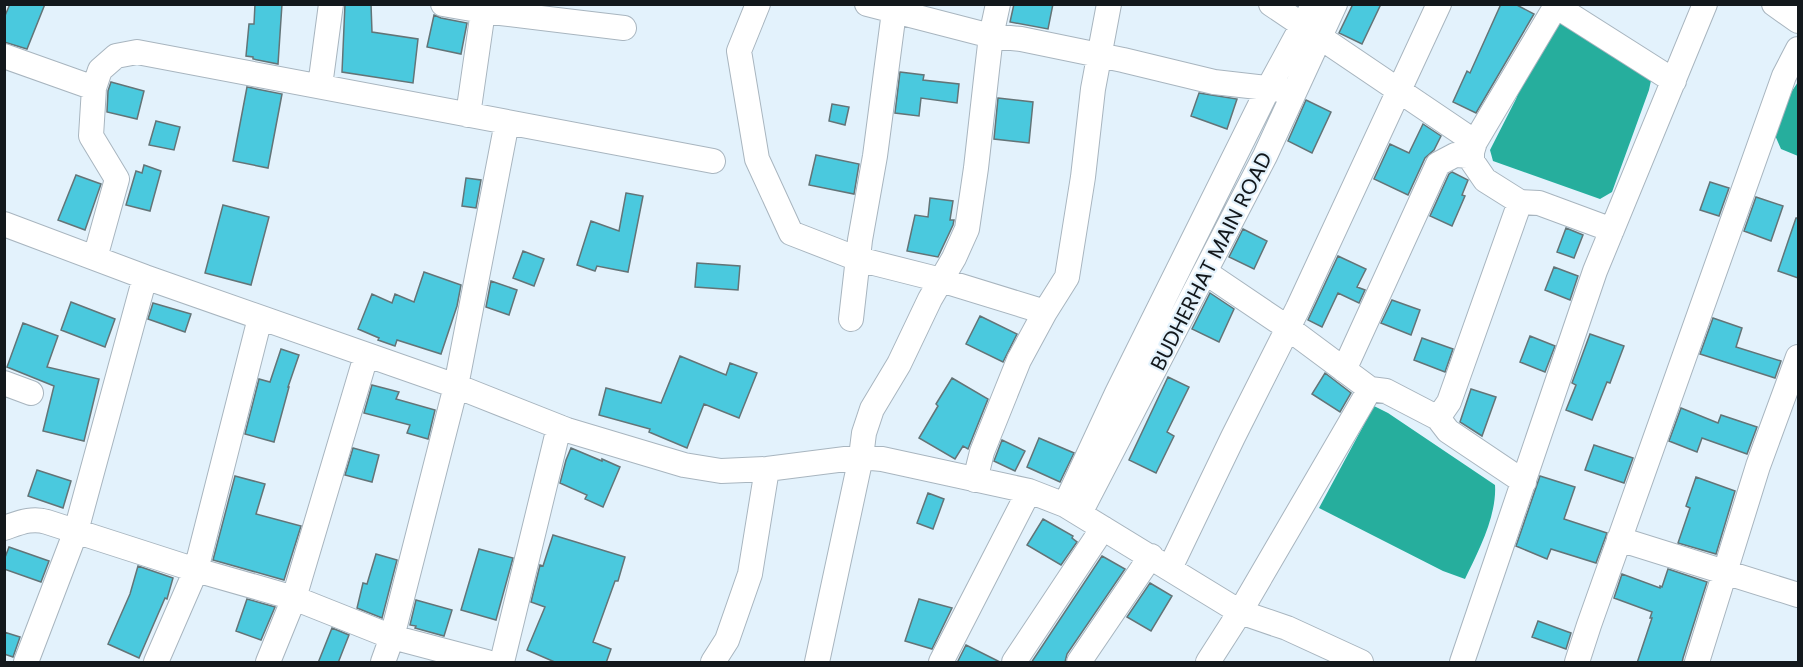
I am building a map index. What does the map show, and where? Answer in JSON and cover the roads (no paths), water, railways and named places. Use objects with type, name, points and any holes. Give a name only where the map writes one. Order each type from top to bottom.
[{"type":"street","points":[[320,86],[331,4]]},
{"type":"street","points":[[443,4],[624,28]]},
{"type":"street","points":[[758,4],[739,51],[758,159],[791,233],[858,259],[941,280],[1045,312]]},
{"type":"street","points":[[867,4],[894,8],[992,36],[1021,39],[1214,82],[1295,92]]},
{"type":"street","points":[[818,663],[864,433],[872,409],[899,364],[967,229],[998,4]]},
{"type":"street","points":[[975,480],[982,452],[1019,360],[1045,312],[1067,278],[1077,219],[1093,89],[1109,4]]},
{"type":"street","points":[[1271,4],[1399,90],[1473,149]]},
{"type":"street","name":"BUDHERHAT MAIN ROAD","points":[[1073,509],[1205,272],[1265,156],[1295,92],[1312,32],[1314,4]]},
{"type":"street","name":"BUDHERHAT MAIN ROAD","points":[[1073,509],[1117,393],[1269,87],[1335,4]]},
{"type":"street","points":[[1079,663],[1160,562],[1288,328],[1439,4]]},
{"type":"street","points":[[1462,663],[1595,271],[1705,4]]},
{"type":"street","points":[[1774,4],[1798,21]]},
{"type":"street","points":[[1612,230],[1539,203],[1520,202],[1485,180],[1472,161],[1473,149],[1557,5],[1674,81]]},
{"type":"street","points":[[851,319],[894,8]]},
{"type":"street","points":[[468,115],[483,11]]},
{"type":"street","points":[[1577,663],[1784,76],[1798,49]]},
{"type":"street","points":[[95,258],[117,179],[91,136],[94,87],[100,70],[116,56],[137,52],[713,161]]},
{"type":"street","points":[[4,56],[94,87]]},
{"type":"street","points":[[383,663],[392,637],[456,386],[507,122]]},
{"type":"street","points":[[1344,370],[1438,164],[1473,149]]},
{"type":"street","points":[[1438,418],[1449,402],[1520,202]]},
{"type":"street","points":[[4,224],[366,356],[456,386],[559,427],[684,465],[721,471],[817,464],[861,457],[882,459],[1029,491],[1073,509],[1240,612],[1287,628],[1346,660]]},
{"type":"street","points":[[1205,272],[1288,328],[1370,389],[1386,391],[1438,418],[1448,430],[1524,482]]},
{"type":"street","points":[[26,663],[76,531],[146,277]]},
{"type":"street","points":[[156,663],[196,570],[260,318]]},
{"type":"street","points":[[268,663],[294,598],[366,356]]},
{"type":"street","points":[[1697,663],[1758,466],[1798,357]]},
{"type":"street","points":[[4,382],[31,393]]},
{"type":"street","points":[[1208,663],[1370,389]]},
{"type":"street","points":[[502,663],[559,427]]},
{"type":"street","points":[[713,663],[727,640],[750,574],[778,467]]},
{"type":"street","points":[[941,663],[1029,491]]},
{"type":"street","points":[[4,528],[26,520],[38,519],[196,570],[294,598],[392,637],[487,663]]},
{"type":"street","points":[[1014,663],[1103,528]]},
{"type":"street","points":[[1619,539],[1798,595]]}]
